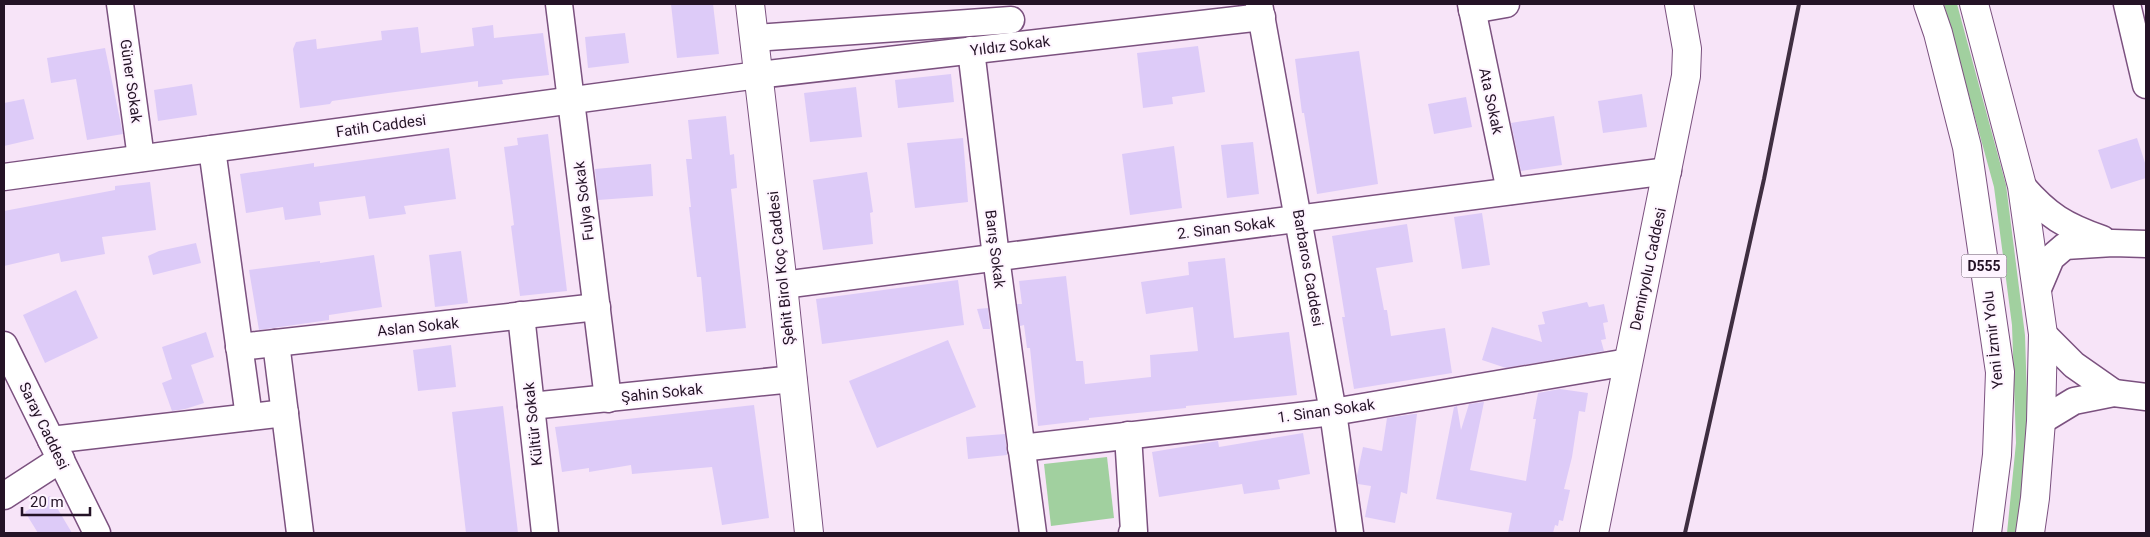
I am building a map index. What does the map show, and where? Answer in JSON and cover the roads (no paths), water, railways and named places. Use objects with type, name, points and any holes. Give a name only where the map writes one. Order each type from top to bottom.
[{"type":"main road","name":"Şehit Birol Koç Caddesi","points":[[750,4],[783,284],[809,533]]},
{"type":"main road","name":"Demiryolu Caddesi","points":[[1594,533],[1686,76],[1686,49],[1679,4]]},
{"type":"main road","name":"Yeni İzmir Yolu","points":[[1928,4],[1938,33],[1967,146],[2000,372],[1997,454],[1987,533]]},
{"type":"main road","points":[[1974,4],[2022,186],[2043,334],[2041,421],[2030,533]]},
{"type":"street","name":"Güner Sokak","points":[[120,4],[142,158]]},
{"type":"street","name":"Fulya Sokak","points":[[559,4],[608,398]]},
{"type":"street","name":"Ata Sokak","points":[[1506,4],[1472,7],[1510,191]]},
{"type":"street","points":[[2127,4],[2146,85]]},
{"type":"street","name":"Yıldız Sokak","points":[[758,75],[1015,45],[1260,10]]},
{"type":"street","name":"Barbaros Caddesi","points":[[1260,10],[1300,219],[1333,412],[1350,533]]},
{"type":"street","name":"Yıldız Sokak","points":[[754,38],[1010,12]]},
{"type":"street","points":[[1010,12],[1015,45]]},
{"type":"street","name":"Barış Sokak","points":[[971,50],[996,257],[1033,533]]},
{"type":"street","name":"Fatih Caddesi","points":[[4,177],[758,75]]},
{"type":"street","points":[[212,149],[249,417]]},
{"type":"street","name":"2. Sinan Sokak","points":[[783,284],[1668,171]]},
{"type":"street","points":[[2022,186],[2041,208],[2074,229],[2113,242]]},
{"type":"street","points":[[2037,291],[2051,258],[2065,246],[2113,242],[2146,244]]},
{"type":"street","name":"Aslan Sokak","points":[[239,346],[597,307]]},
{"type":"street","name":"Kültür Sokak","points":[[521,315],[545,533]]},
{"type":"street","points":[[2043,334],[2074,365],[2114,393]]},
{"type":"street","points":[[276,342],[300,533]]},
{"type":"street","name":"Saray Caddesi","points":[[4,345],[98,533]]},
{"type":"street","name":"1. Sinan Sokak","points":[[1022,448],[1333,412],[1628,362]]},
{"type":"street","name":"Şahin Sokak","points":[[531,406],[793,379]]},
{"type":"street","points":[[2041,421],[2074,401],[2114,393],[2146,397]]},
{"type":"street","points":[[4,496],[56,449],[249,417],[285,413]]},
{"type":"street","points":[[1128,435],[1134,531],[1132,533]]},
{"type":"railway","points":[[1685,533],[1764,179],[1799,4]]}]
